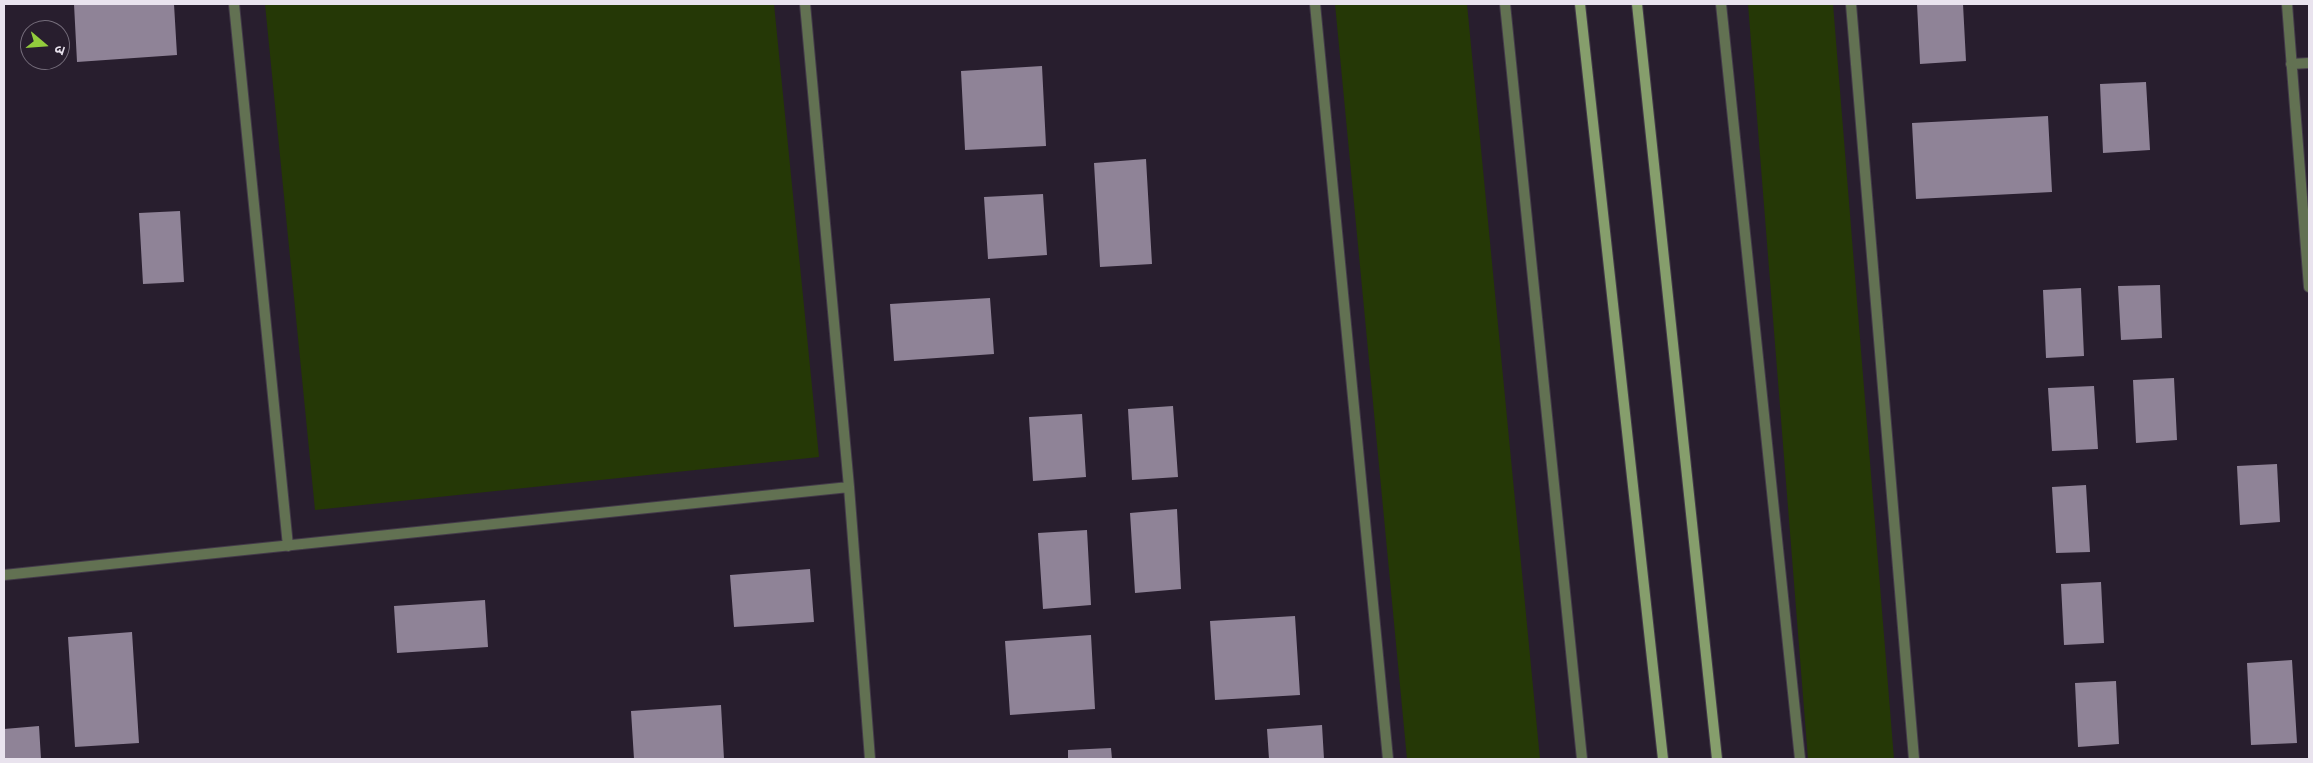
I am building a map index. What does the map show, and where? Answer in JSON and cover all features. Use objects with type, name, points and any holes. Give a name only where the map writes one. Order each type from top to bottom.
[{"type":"street","points":[[234,4],[288,546]]},
{"type":"street","points":[[805,4],[849,487],[870,759]]},
{"type":"street","points":[[1315,4],[1388,759]]},
{"type":"street","points":[[1505,4],[1582,759]]},
{"type":"street","points":[[1580,4],[1663,759]]},
{"type":"street","points":[[1637,4],[1717,759]]},
{"type":"street","points":[[1721,4],[1800,759]]},
{"type":"street","points":[[1851,4],[1914,759]]},
{"type":"street","points":[[2287,4],[2309,287]]},
{"type":"street","points":[[2292,64],[2309,63]]},
{"type":"street","points":[[4,575],[849,487]]},
{"type":"green space","points":[[265,4],[774,4],[819,457],[315,510]]},
{"type":"green space","points":[[1335,4],[1467,4],[1540,759],[1407,759]]},
{"type":"green space","points":[[1748,4],[1833,4],[1894,759],[1808,759]]},
{"type":"building","points":[[74,4],[174,4],[177,55],[77,62]]},
{"type":"building","points":[[1917,4],[1963,4],[1966,61],[1920,64]]},
{"type":"building","points":[[1042,66],[1046,146],[965,150],[961,71]]},
{"type":"building","points":[[2146,82],[2150,150],[2103,153],[2100,84]]},
{"type":"building","points":[[2048,116],[2052,192],[1916,199],[1912,123]]},
{"type":"building","points":[[1146,159],[1152,264],[1100,267],[1094,163]]},
{"type":"building","points":[[1043,194],[1047,255],[988,259],[984,197]]},
{"type":"building","points":[[180,211],[184,282],[143,284],[139,213]]},
{"type":"building","points":[[2160,285],[2162,338],[2121,340],[2118,286]]},
{"type":"building","points":[[2081,288],[2084,356],[2046,358],[2043,290]]},
{"type":"building","points":[[990,298],[994,354],[894,361],[890,304]]},
{"type":"building","points":[[2174,378],[2177,440],[2136,443],[2133,380]]},
{"type":"building","points":[[2094,386],[2098,449],[2052,451],[2048,388]]},
{"type":"building","points":[[1173,406],[1178,477],[1132,480],[1128,409]]},
{"type":"building","points":[[1082,414],[1086,477],[1033,481],[1029,417]]},
{"type":"building","points":[[2277,464],[2280,522],[2240,525],[2237,466]]},
{"type":"building","points":[[2086,485],[2090,552],[2056,553],[2052,487]]},
{"type":"building","points":[[1177,509],[1181,589],[1135,593],[1130,513]]},
{"type":"building","points":[[1087,530],[1091,605],[1043,609],[1038,533]]},
{"type":"building","points":[[810,569],[814,622],[734,627],[730,575]]},
{"type":"building","points":[[2101,582],[2104,643],[2064,645],[2061,584]]},
{"type":"building","points":[[485,600],[488,647],[397,653],[394,606]]},
{"type":"building","points":[[1295,616],[1300,695],[1215,700],[1210,621]]},
{"type":"building","points":[[132,632],[139,743],[75,747],[68,637]]},
{"type":"building","points":[[1091,635],[1095,709],[1010,715],[1005,641]]},
{"type":"building","points":[[2292,660],[2297,743],[2251,745],[2247,663]]},
{"type":"building","points":[[2116,681],[2119,744],[2078,747],[2075,683]]},
{"type":"building","points":[[721,705],[724,759],[634,759],[631,711]]},
{"type":"building","points":[[1322,725],[1324,759],[1269,759],[1267,729]]},
{"type":"building","points":[[39,726],[41,759],[4,759],[4,729]]},
{"type":"building","points":[[1111,748],[1112,759],[1068,759],[1068,750]]}]
